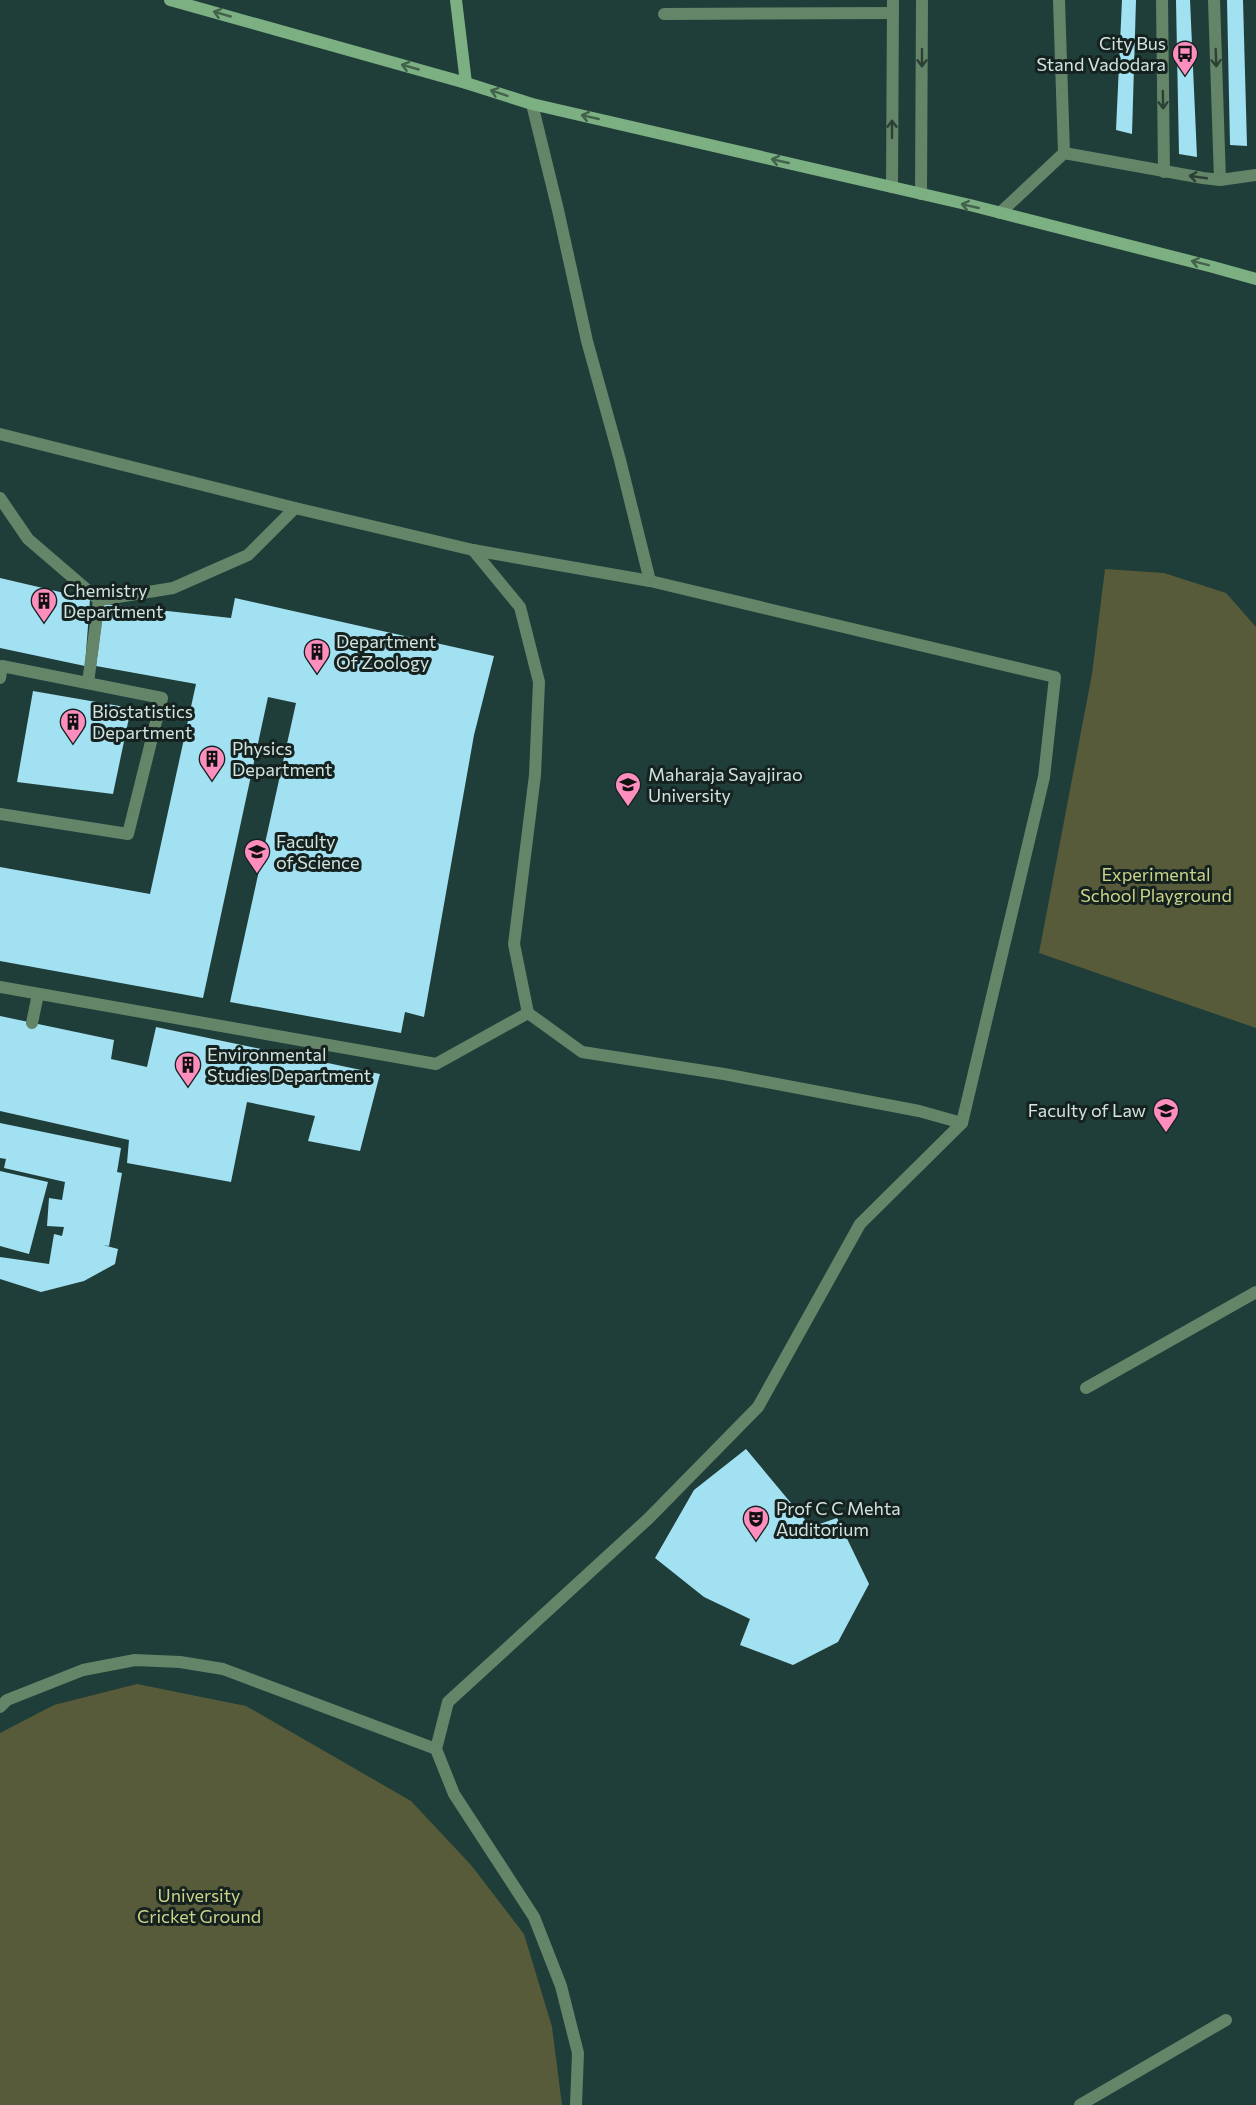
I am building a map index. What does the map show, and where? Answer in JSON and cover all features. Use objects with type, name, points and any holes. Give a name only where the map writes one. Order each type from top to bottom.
[{"type":"main road","points":[[170,0],[466,82],[532,104],[1000,213],[1256,279]]},
{"type":"main road","points":[[456,0],[466,82]]},
{"type":"street","points":[[921,195],[922,0]]},
{"type":"street","points":[[1000,213],[1064,153],[1059,0]]},
{"type":"street","points":[[1162,0],[1164,172]]},
{"type":"street","points":[[1214,0],[1220,180]]},
{"type":"street","points":[[664,14],[893,7],[892,187]]},
{"type":"street","points":[[532,104],[587,341],[650,580]]},
{"type":"street","points":[[1064,153],[1220,180],[1256,175]]},
{"type":"street","points":[[0,434],[473,550],[650,580],[1055,678],[1044,777],[962,1123],[860,1224],[758,1407],[648,1519],[448,1702],[436,1749],[454,1794],[534,1917],[561,1986],[578,2053],[576,2105]]},
{"type":"street","points":[[0,498],[28,538],[99,600]]},
{"type":"street","points":[[99,600],[172,588],[248,555],[295,508]]},
{"type":"street","points":[[473,550],[520,607],[539,682],[535,775],[514,944],[528,1014],[582,1052],[735,1076],[919,1111],[962,1123]]},
{"type":"street","points":[[88,683],[99,600]]},
{"type":"street","points":[[0,678],[2,666],[162,698],[128,834],[0,813]]},
{"type":"street","points":[[0,987],[436,1064],[528,1014]]},
{"type":"street","points":[[32,1023],[38,994]]},
{"type":"street","points":[[1086,1388],[1256,1292]]},
{"type":"street","points":[[0,1707],[7,1700],[83,1670],[135,1660],[180,1662],[223,1669],[436,1749]]},
{"type":"street","points":[[1080,2105],[1226,2020]]},
{"type":"green space","name":"Experimental School Playground","points":[[1105,569],[1164,573],[1226,593],[1256,627],[1256,1028],[1039,953],[1092,674]]},
{"type":"green space","name":"University Cricket Ground","points":[[137,1684],[246,1706],[411,1801],[471,1865],[524,1934],[552,2027],[562,2105],[0,2105],[0,1733],[54,1705]]},
{"type":"building","name":"City Bus Stand Vadodara","points":[[1122,0],[1136,0],[1132,134],[1116,130]]},
{"type":"building","name":"City Bus Stand Vadodara","points":[[1176,0],[1190,0],[1197,157],[1179,154]]},
{"type":"building","points":[[1227,0],[1243,0],[1247,146],[1230,145]]},
{"type":"building","name":"Chemistry Department","points":[[0,578],[90,599],[85,666],[0,648]]},
{"type":"building","points":[[235,598],[494,656],[474,735],[424,1017],[405,1012],[401,1033],[230,1002],[296,703],[268,697],[203,998],[0,961],[0,867],[150,894],[196,684],[96,666],[104,604],[231,618]]},
{"type":"building","name":"Biostatistics Department","points":[[33,691],[131,708],[113,794],[17,782]]},
{"type":"building","name":"Environmental Studies Department","points":[[0,1016],[114,1040],[111,1059],[147,1067],[156,1027],[380,1074],[360,1151],[308,1141],[315,1116],[247,1102],[231,1182],[127,1163],[129,1140],[0,1111]]},
{"type":"building","points":[[0,1123],[121,1148],[117,1172],[122,1173],[109,1246],[103,1245],[118,1249],[115,1264],[84,1281],[41,1292],[0,1279],[0,1257],[49,1264],[54,1234],[62,1236],[64,1227],[47,1226],[49,1198],[62,1200],[65,1182],[4,1168],[6,1159],[0,1158]]},
{"type":"building","points":[[0,1171],[48,1182],[29,1254],[0,1246]]},
{"type":"building","name":"Prof C C Mehta Auditorium","points":[[746,1449],[811,1527],[837,1518],[869,1584],[838,1642],[793,1665],[740,1645],[750,1619],[704,1597],[655,1558],[694,1490]]},
{"type":"place","name":"City Bus Stand Vadodara","points":[[1185,77]]},
{"type":"place","name":"Chemistry Department","points":[[44,624]]},
{"type":"place","name":"Department Of Zoology","points":[[317,675]]},
{"type":"place","name":"Biostatistics Department","points":[[73,745]]},
{"type":"place","name":"Physics Department","points":[[212,782]]},
{"type":"place","name":"Maharaja Sayajirao University","points":[[628,808]]},
{"type":"place","name":"Faculty of Science","points":[[257,875]]},
{"type":"place","name":"Environmental Studies Department","points":[[188,1088]]},
{"type":"place","name":"Faculty of Law","points":[[1166,1134]]},
{"type":"place","name":"Prof C C Mehta Auditorium","points":[[756,1542]]}]
